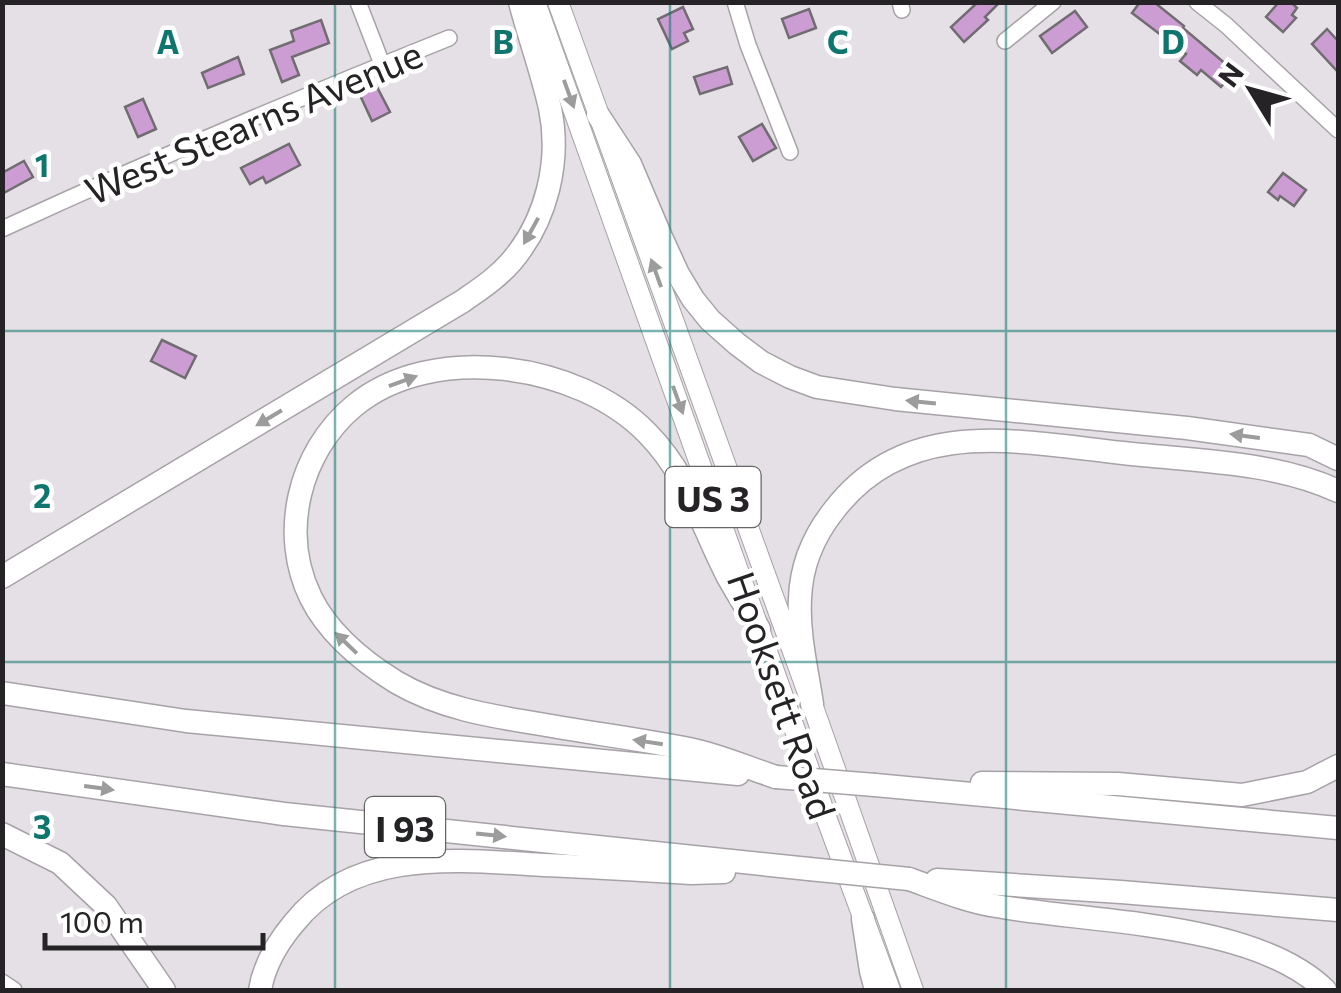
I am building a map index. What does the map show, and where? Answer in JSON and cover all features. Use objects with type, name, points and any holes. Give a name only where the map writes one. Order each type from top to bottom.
[{"type":"highway","points":[[2,577],[462,301],[510,263],[543,207],[551,177],[553,142],[550,110],[520,2]]},
{"type":"highway","points":[[598,115],[630,164],[692,299],[737,344],[790,377],[817,387],[877,397],[1188,428],[1309,445],[1338,458]]},
{"type":"highway","points":[[760,629],[728,576],[684,482],[654,440],[610,404],[535,373],[481,367],[448,370],[420,374],[375,392],[354,405],[318,448],[298,496],[296,550],[312,600],[347,646],[396,682],[459,709],[694,750],[776,777]]},
{"type":"highway","points":[[812,704],[800,600],[802,574],[811,548],[823,524],[860,482],[906,453],[956,441],[1060,446],[1259,468],[1316,480],[1338,491]]},
{"type":"highway","name":"I 93","points":[[2,693],[186,721],[1338,828]]},
{"type":"highway","points":[[934,792],[974,782],[1118,784],[1242,795],[1307,782],[1338,766]]},
{"type":"highway","name":"I 93","points":[[2,774],[284,814],[809,869],[1338,910]]},
{"type":"highway","points":[[2,834],[60,863],[106,906],[164,990]]},
{"type":"highway","points":[[260,990],[262,975],[284,935],[310,902],[342,881],[393,864],[470,860],[691,873],[809,869]]},
{"type":"highway","points":[[909,878],[995,906],[1224,940],[1276,958],[1326,990]]},
{"type":"highway","points":[[863,919],[876,990]]},
{"type":"main road","name":"Hooksett Road","points":[[536,2],[890,990]]},
{"type":"main road","name":"Hooksett Road","points":[[558,2],[912,990]]},
{"type":"street","points":[[358,2],[382,64]]},
{"type":"street","points":[[735,2],[790,152]]},
{"type":"street","points":[[1005,41],[1053,2]]},
{"type":"street","points":[[1197,2],[1338,130]]},
{"type":"street","name":"West Stearns Avenue","points":[[2,230],[259,114],[449,38]]},
{"type":"street","points":[[2,982],[14,990]]},
{"type":"building","points":[[978,2],[1000,2],[985,17],[988,20],[964,42],[951,27]]},
{"type":"building","points":[[1140,2],[1154,2],[1234,71],[1221,87],[1201,70],[1197,75],[1180,61],[1186,54],[1132,13]]},
{"type":"building","points":[[1279,2],[1291,2],[1297,8],[1292,15],[1296,18],[1283,32],[1266,17]]},
{"type":"building","points":[[683,7],[693,29],[684,33],[688,41],[672,49],[658,19]]},
{"type":"building","points":[[809,9],[816,28],[789,38],[782,19]]},
{"type":"building","points":[[1075,11],[1087,27],[1052,53],[1040,36]]},
{"type":"building","points":[[321,20],[329,43],[292,57],[299,75],[282,82],[270,50],[294,41],[291,31]]},
{"type":"building","points":[[1327,29],[1338,41],[1338,72],[1312,44]]},
{"type":"building","points":[[238,57],[244,74],[208,88],[202,73]]},
{"type":"building","points":[[727,67],[732,84],[700,94],[694,77]]},
{"type":"building","points":[[376,85],[390,112],[372,121],[359,93]]},
{"type":"building","points":[[143,99],[156,129],[138,137],[125,107]]},
{"type":"building","points":[[762,124],[776,148],[753,161],[739,137]]},
{"type":"building","points":[[289,144],[300,165],[266,183],[263,177],[250,184],[241,168]]},
{"type":"building","points":[[24,161],[33,177],[2,194],[2,173]]},
{"type":"building","points":[[1283,173],[1306,190],[1294,206],[1268,192]]},
{"type":"building","points":[[162,340],[196,356],[185,378],[151,361]]}]
